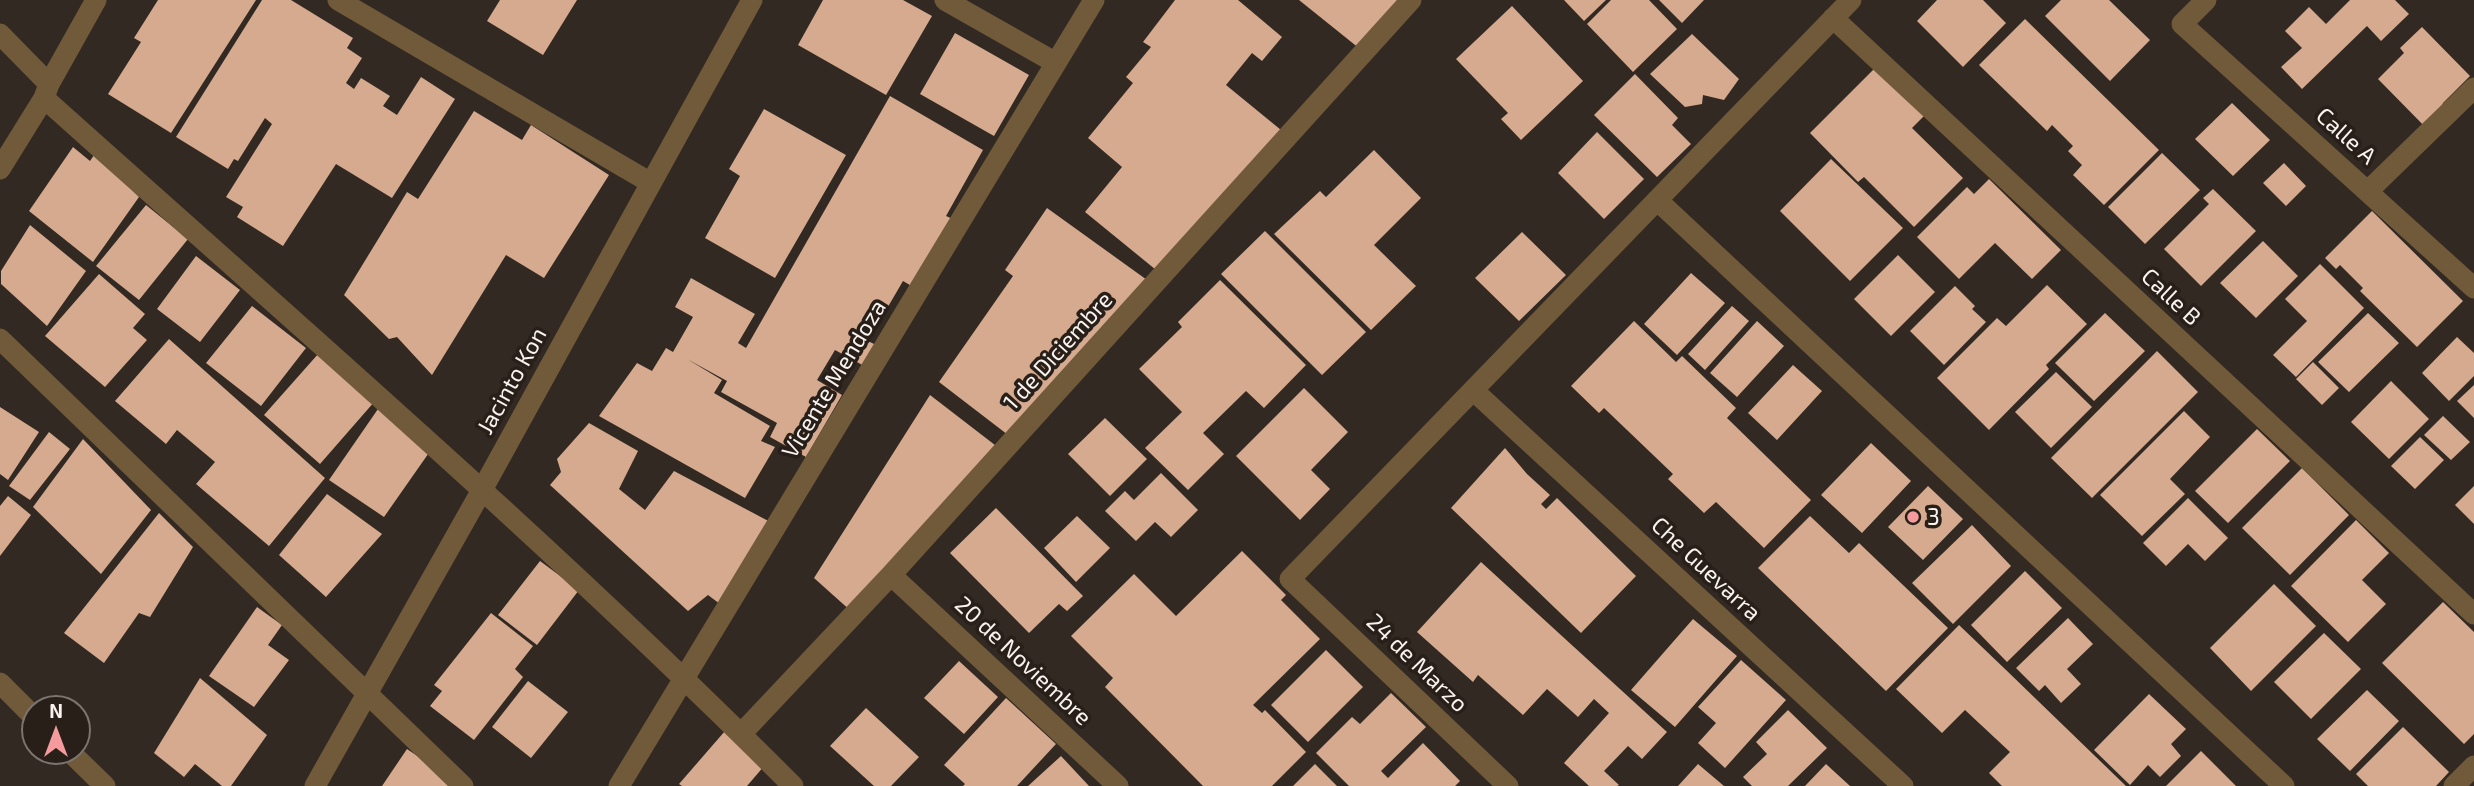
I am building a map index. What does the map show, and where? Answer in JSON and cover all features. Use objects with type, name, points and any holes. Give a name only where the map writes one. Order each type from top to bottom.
[{"type":"street","points":[[0,169],[47,91],[96,0]]},
{"type":"street","points":[[338,0],[651,183]]},
{"type":"street","name":"Jacinto Kon","points":[[315,786],[482,490],[752,0]]},
{"type":"street","points":[[945,0],[1056,63]]},
{"type":"street","name":"Vicente Mendoza","points":[[619,786],[1094,0]]},
{"type":"street","name":"1 de Diciembre","points":[[741,734],[891,575],[1411,0]]},
{"type":"street","points":[[1474,391],[1851,0]]},
{"type":"street","name":"Calle A","points":[[2206,0],[2182,23],[2474,288]]},
{"type":"street","name":"Calle B","points":[[1833,18],[2474,614]]},
{"type":"street","points":[[0,34],[47,91],[684,678],[793,786]]},
{"type":"street","points":[[2368,191],[2474,88]]},
{"type":"street","points":[[1657,200],[2284,786]]},
{"type":"street","points":[[0,339],[463,786]]},
{"type":"street","name":"24 de Marzo","points":[[1474,391],[1290,579],[1508,786]]},
{"type":"street","name":"Che Guevarra","points":[[1474,391],[1903,786]]},
{"type":"street","name":"20 de Noviembre","points":[[891,575],[1118,786]]},
{"type":"street","points":[[0,683],[21,704]]},
{"type":"street","points":[[83,765],[105,786]]},
{"type":"street","points":[[2454,786],[2474,766]]},
{"type":"building","points":[[158,0],[256,0],[171,133],[108,94],[141,42],[134,38]]},
{"type":"building","points":[[262,0],[291,0],[353,38],[347,48],[362,58],[346,83],[354,89],[361,78],[390,96],[383,106],[397,115],[421,77],[455,99],[392,198],[336,164],[283,246],[237,217],[243,207],[226,197],[272,124],[265,118],[238,161],[234,159],[228,169],[176,137]]},
{"type":"building","points":[[500,0],[577,0],[543,55],[487,21]]},
{"type":"building","points":[[823,0],[903,0],[932,16],[886,95],[798,45]]},
{"type":"building","points":[[1175,0],[1238,0],[1282,37],[1262,61],[1252,53],[1226,85],[1281,130],[1161,274],[1085,212],[1122,167],[1088,138],[1133,83],[1126,77],[1151,47],[1143,42]]},
{"type":"building","points":[[1299,0],[1408,0],[1365,53]]},
{"type":"building","points":[[1564,0],[1606,0],[1584,21]]},
{"type":"building","points":[[1611,0],[1649,0],[1677,29],[1633,72],[1587,24]]},
{"type":"building","points":[[1659,0],[1704,0],[1682,23]]},
{"type":"building","points":[[1937,0],[1983,0],[2006,23],[1963,67],[1917,21]]},
{"type":"building","points":[[2061,0],[2109,0],[2150,40],[2110,81],[2045,16]]},
{"type":"building","points":[[2350,0],[2395,0],[2409,14],[2381,41],[2367,26],[2302,89],[2281,67],[2302,48],[2285,31],[2309,7],[2326,24]]},
{"type":"building","points":[[1512,6],[1583,81],[1521,140],[1501,119],[1508,113],[1456,59]]},
{"type":"building","points":[[2025,19],[2159,150],[2104,205],[2073,175],[2082,165],[2068,151],[2073,146],[2052,125],[2047,131],[1979,65]]},
{"type":"building","points":[[2422,27],[2470,76],[2443,103],[2434,136],[2378,79],[2404,53],[2400,48]]},
{"type":"building","points":[[955,33],[1029,75],[994,136],[920,94]]},
{"type":"building","points":[[1692,34],[1739,79],[1724,100],[1703,95],[1702,104],[1685,107],[1650,74]]},
{"type":"building","points":[[1879,64],[1928,112],[1912,128],[1963,178],[1914,227],[1864,177],[1858,182],[1810,133]]},
{"type":"building","points":[[1635,74],[1678,118],[1672,125],[1691,144],[1657,177],[1594,115]]},
{"type":"building","points":[[890,96],[983,150],[946,216],[955,220],[915,288],[903,281],[868,341],[878,346],[866,367],[835,350],[817,380],[842,395],[806,457],[770,437],[777,423],[721,392],[727,381],[687,359],[722,380],[714,393],[770,426],[761,441],[775,447],[745,498],[599,416],[637,363],[652,371],[666,348],[673,352],[693,317],[675,307],[691,278],[755,314],[738,343],[746,348]]},
{"type":"building","points":[[2232,103],[2270,140],[2233,176],[2195,139]]},
{"type":"building","points":[[764,109],[846,155],[775,278],[705,238],[740,176],[729,169]]},
{"type":"building","points":[[474,111],[522,140],[531,125],[609,175],[544,278],[506,255],[432,375],[397,337],[389,339],[344,295],[407,192],[418,199]]},
{"type":"building","points":[[1597,132],[1644,179],[1604,219],[1558,173]]},
{"type":"building","points":[[73,147],[90,161],[96,152],[139,197],[93,262],[29,211]]},
{"type":"building","points":[[1374,150],[1421,198],[1374,245],[1416,286],[1371,330],[1274,234],[1320,191],[1326,197]]},
{"type":"building","points":[[2162,153],[2200,190],[2145,244],[2108,207]]},
{"type":"building","points":[[1831,159],[1903,228],[1850,281],[1780,211]]},
{"type":"building","points":[[2284,163],[2306,186],[2286,206],[2263,183]]},
{"type":"building","points":[[1989,179],[2061,250],[2032,279],[1995,243],[1959,279],[1917,237],[1967,187],[1974,194]]},
{"type":"building","points":[[2213,189],[2256,231],[2201,286],[2164,249],[2209,204],[2203,198]]},
{"type":"building","points":[[146,205],[188,239],[139,300],[96,266]]},
{"type":"building","points":[[1047,208],[1154,285],[1012,438],[939,382],[1013,276],[1005,270]]},
{"type":"building","points":[[2372,211],[2463,301],[2417,347],[2360,291],[2363,288],[2340,265],[2336,269],[2325,258]]},
{"type":"building","points":[[30,225],[86,271],[47,326],[1,284],[1,271]]},
{"type":"building","points":[[1265,231],[1366,332],[1322,375],[1221,274]]},
{"type":"building","points":[[1522,232],[1566,275],[1519,321],[1475,278]]},
{"type":"building","points":[[2263,241],[2298,276],[2256,318],[2220,283]]},
{"type":"building","points":[[1898,255],[1935,292],[1891,336],[1854,299]]},
{"type":"building","points":[[196,256],[240,290],[200,342],[157,309]]},
{"type":"building","points":[[2320,264],[2364,308],[2296,377],[2273,355],[2307,321],[2285,299]]},
{"type":"building","points":[[1691,273],[1725,303],[1677,355],[1644,324]]},
{"type":"building","points":[[99,274],[145,314],[133,328],[147,340],[105,387],[45,336]]},
{"type":"building","points":[[1220,280],[1306,365],[1264,408],[1246,391],[1203,433],[1224,454],[1188,490],[1145,448],[1182,412],[1139,369],[1182,327],[1178,322]]},
{"type":"building","points":[[2047,285],[2087,324],[2046,365],[2049,369],[1989,430],[1937,378],[1997,318],[2006,326]]},
{"type":"building","points":[[1955,286],[1975,306],[1972,309],[1986,322],[1944,365],[1910,331]]},
{"type":"building","points":[[252,306],[306,348],[261,406],[206,363]]},
{"type":"building","points":[[1732,306],[1749,321],[1705,370],[1688,354]]},
{"type":"building","points":[[2105,313],[2145,351],[2094,401],[2055,363]]},
{"type":"building","points":[[2368,313],[2399,343],[2349,392],[2318,362]]},
{"type":"building","points":[[1634,321],[1676,362],[1682,356],[1736,408],[1727,418],[1811,500],[1764,548],[1716,502],[1704,513],[1668,479],[1673,474],[1604,408],[1599,413],[1571,386]]},
{"type":"building","points":[[1757,321],[1784,346],[1737,397],[1710,373]]},
{"type":"building","points":[[2457,337],[2474,353],[2474,376],[2449,401],[2422,373]]},
{"type":"building","points":[[169,339],[325,478],[269,546],[196,484],[215,462],[177,430],[166,444],[115,401]]},
{"type":"building","points":[[2157,351],[2198,392],[2092,498],[2051,458]]},
{"type":"building","points":[[319,353],[375,401],[320,464],[264,415]]},
{"type":"building","points":[[2313,362],[2339,388],[2322,405],[2296,379]]},
{"type":"building","points":[[1793,365],[1822,391],[1777,440],[1748,413]]},
{"type":"building","points":[[2056,372],[2092,407],[2051,448],[2015,412]]},
{"type":"building","points":[[2391,381],[2429,419],[2389,459],[2351,422]]},
{"type":"building","points":[[2474,385],[2474,418],[2457,401]]},
{"type":"building","points":[[1304,388],[1348,432],[1311,470],[1330,489],[1300,520],[1236,456]]},
{"type":"building","points":[[930,395],[1004,452],[852,612],[814,578]]},
{"type":"building","points":[[0,407],[39,432],[8,480],[0,474]]},
{"type":"building","points":[[378,409],[433,447],[384,517],[329,480]]},
{"type":"building","points":[[2184,411],[2210,437],[2170,479],[2185,494],[2142,536],[2100,495]]},
{"type":"building","points":[[2443,416],[2470,442],[2451,460],[2424,435]]},
{"type":"building","points":[[1105,418],[1147,459],[1110,496],[1068,454]]},
{"type":"building","points":[[589,423],[638,451],[619,489],[645,510],[674,471],[774,524],[724,607],[708,595],[688,611],[550,485],[561,472],[557,459]]},
{"type":"building","points":[[2257,429],[2290,461],[2228,523],[2195,491]]},
{"type":"building","points":[[49,432],[70,449],[30,500],[9,486]]},
{"type":"building","points":[[2420,437],[2444,460],[2415,489],[2391,466]]},
{"type":"building","points":[[83,439],[151,510],[101,574],[33,507]]},
{"type":"building","points":[[1871,443],[1911,481],[1862,533],[1821,495]]},
{"type":"building","points":[[1505,448],[1550,495],[1541,504],[1546,509],[1557,498],[1636,576],[1581,633],[1451,508]]},
{"type":"building","points":[[2302,468],[2349,515],[2290,575],[2242,528]]},
{"type":"building","points":[[1161,473],[1198,510],[1171,537],[1155,522],[1136,541],[1105,511],[1125,491],[1134,500]]},
{"type":"building","points":[[1928,486],[1963,519],[1923,560],[1888,527]]},
{"type":"building","points":[[2474,486],[2474,524],[2455,505]]},
{"type":"building","points":[[327,494],[382,534],[326,597],[279,555]]},
{"type":"building","points":[[8,496],[31,515],[0,556],[0,506]]},
{"type":"building","points":[[2188,498],[2228,538],[2205,561],[2188,544],[2166,566],[2143,543]]},
{"type":"building","points":[[996,508],[1083,596],[1067,611],[1059,604],[1029,633],[950,553]]},
{"type":"building","points":[[159,513],[193,547],[150,617],[139,613],[104,663],[64,633]]},
{"type":"building","points":[[1077,516],[1110,548],[1076,582],[1044,548]]},
{"type":"building","points":[[1810,516],[1849,553],[1859,543],[1948,628],[1886,691],[1758,568]]},
{"type":"building","points":[[2356,520],[2389,553],[2362,580],[2386,604],[2348,642],[2291,586]]},
{"type":"building","points":[[1972,525],[2011,566],[1953,624],[1912,583]]},
{"type":"building","points":[[1242,551],[1286,595],[1281,600],[1320,639],[1253,705],[1262,713],[1265,710],[1306,752],[1272,786],[1203,786],[1105,687],[1113,678],[1071,636],[1134,574],[1176,616]]},
{"type":"building","points":[[540,561],[579,590],[537,645],[498,615]]},
{"type":"building","points":[[1481,562],[1667,732],[1642,759],[1628,746],[1604,771],[1619,785],[1589,786],[1564,763],[1609,713],[1594,699],[1578,717],[1547,689],[1523,715],[1478,675],[1473,682],[1417,632]]},
{"type":"building","points":[[2025,571],[2062,608],[2007,662],[1971,625]]},
{"type":"building","points":[[2274,584],[2316,626],[2251,691],[2210,648]]},
{"type":"building","points":[[2443,602],[2474,632],[2474,734],[2464,744],[2382,663]]},
{"type":"building","points":[[257,607],[282,625],[268,645],[289,660],[254,707],[209,676]]},
{"type":"building","points":[[491,613],[533,646],[515,669],[523,677],[474,740],[430,706],[442,691],[434,685]]},
{"type":"building","points":[[2068,618],[2093,644],[2067,669],[2081,684],[2061,703],[2045,685],[2039,691],[2016,668]]},
{"type":"building","points":[[1693,619],[1737,656],[1675,727],[1631,690]]},
{"type":"building","points":[[1959,625],[2126,786],[2002,786],[1989,773],[2010,752],[1965,710],[1942,733],[1896,689]]},
{"type":"building","points":[[2324,633],[2361,669],[2311,719],[2274,682]]},
{"type":"building","points":[[1326,650],[1363,687],[1308,742],[1271,705]]},
{"type":"building","points":[[1741,660],[1786,700],[1725,768],[1698,743],[1716,723],[1698,707]]},
{"type":"building","points":[[959,661],[998,697],[964,734],[924,698]]},
{"type":"building","points":[[200,678],[267,735],[231,786],[222,786],[195,764],[184,777],[154,753]]},
{"type":"building","points":[[528,681],[568,712],[531,758],[492,727]]},
{"type":"building","points":[[2367,690],[2399,721],[2350,771],[2317,739]]},
{"type":"building","points":[[1391,693],[1426,727],[1381,771],[1388,778],[1423,743],[1460,781],[1455,786],[1349,786],[1316,753],[1352,717],[1360,724]]},
{"type":"building","points":[[2149,694],[2186,729],[2171,744],[2181,756],[2160,777],[2148,765],[2130,785],[2094,750]]},
{"type":"building","points":[[1006,698],[1056,744],[1017,786],[963,786],[965,784],[944,765]]},
{"type":"building","points":[[866,708],[919,757],[891,786],[874,786],[830,746]]},
{"type":"building","points":[[1788,710],[1827,748],[1788,786],[1752,786],[1743,777],[1767,754],[1756,742]]},
{"type":"building","points":[[2403,727],[2449,772],[2436,786],[2368,786],[2356,774]]},
{"type":"building","points":[[725,731],[765,765],[747,786],[679,784]]},
{"type":"building","points":[[407,749],[462,786],[382,786]]},
{"type":"building","points":[[2201,751],[2236,786],[2166,786]]},
{"type":"building","points":[[1061,756],[1089,786],[1028,786]]},
{"type":"building","points":[[1315,764],[1337,786],[1293,786]]},
{"type":"building","points":[[1698,764],[1724,786],[1678,786]]},
{"type":"building","points":[[1826,764],[1850,786],[1805,786]]},
{"type":"place","name":"3","points":[[1913,517]]}]
